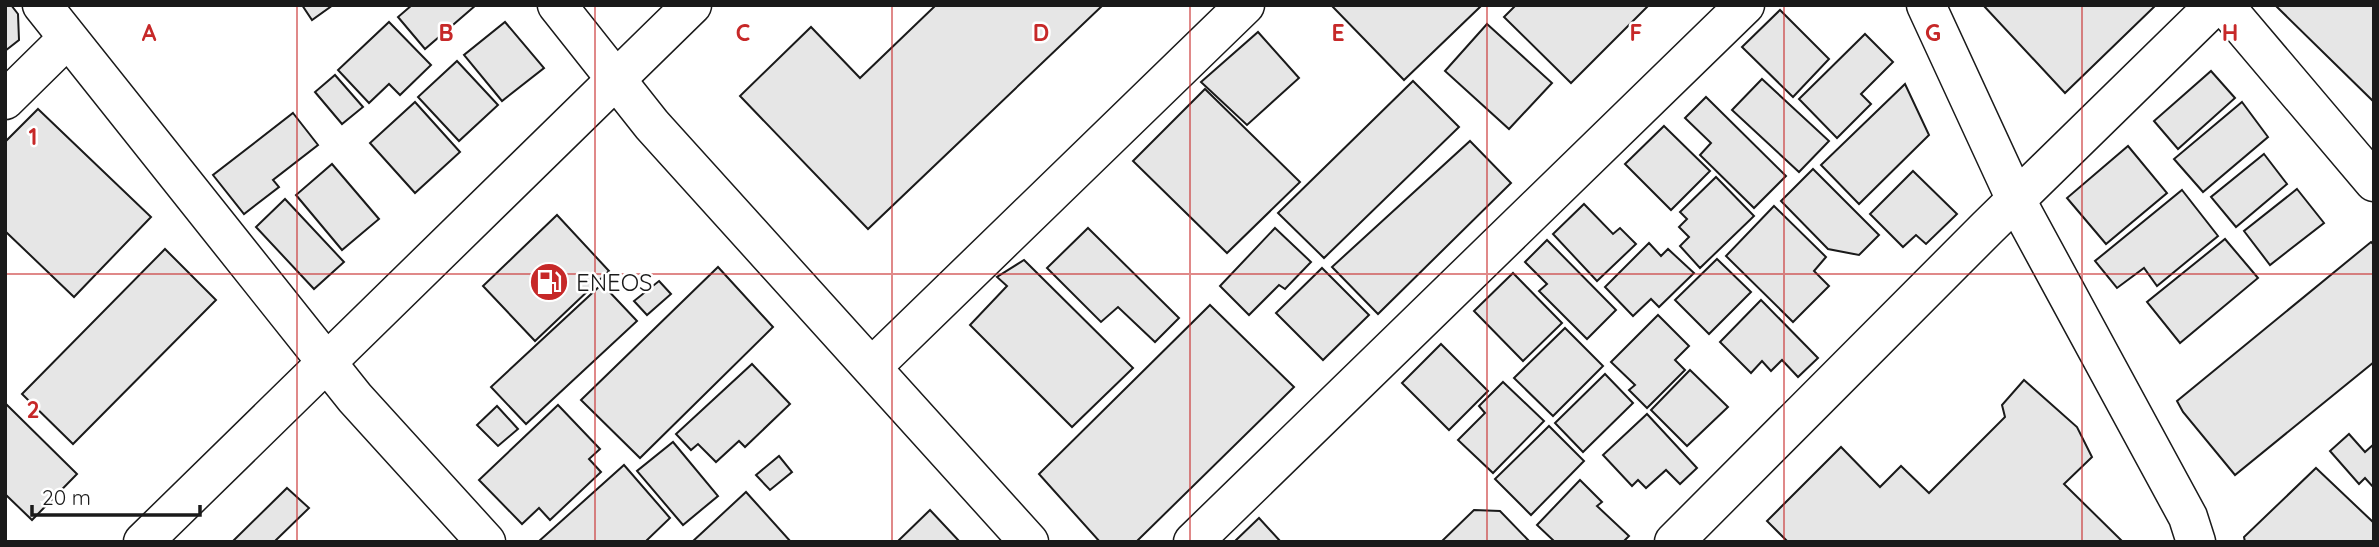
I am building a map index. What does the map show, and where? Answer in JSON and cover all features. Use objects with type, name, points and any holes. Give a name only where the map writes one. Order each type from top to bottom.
[{"type":"street","points":[[42,5],[355,398],[486,542]]},
{"type":"street","points":[[557,5],[652,125],[1029,542]]},
{"type":"street","points":[[143,542],[692,5]]},
{"type":"street","points":[[872,367],[1245,5]]},
{"type":"street","points":[[1193,542],[1745,5]]},
{"type":"street","points":[[1926,5],[2016,200],[2188,517],[2196,542]]},
{"type":"street","points":[[1674,542],[2215,5]]},
{"type":"street","points":[[2224,5],[2374,183]]},
{"type":"street","points":[[5,100],[67,39]]},
{"type":"building","points":[[5,5],[11,5],[18,14],[19,40],[5,51]]},
{"type":"building","points":[[302,5],[333,5],[312,20]]},
{"type":"building","points":[[412,5],[476,5],[425,49],[398,17]]},
{"type":"building","points":[[936,5],[1103,5],[868,229],[740,96],[811,27],[860,78]]},
{"type":"building","points":[[1331,5],[1481,5],[1481,6],[1404,80]]},
{"type":"building","points":[[1516,5],[1649,5],[1571,83],[1504,17]]},
{"type":"building","points":[[1983,5],[2156,5],[2065,93]]},
{"type":"building","points":[[2374,5],[2374,102],[2277,7]]},
{"type":"building","points":[[1780,10],[1829,59],[1793,97],[1742,47]]},
{"type":"building","points":[[389,22],[431,65],[400,95],[389,84],[369,103],[338,70]]},
{"type":"building","points":[[505,22],[544,68],[502,101],[464,55]]},
{"type":"building","points":[[1487,24],[1552,83],[1509,129],[1445,71]]},
{"type":"building","points":[[1258,32],[1299,78],[1247,125],[1201,82]]},
{"type":"building","points":[[1865,34],[1893,62],[1861,94],[1871,104],[1837,138],[1799,99]]},
{"type":"building","points":[[457,61],[498,105],[459,141],[418,97]]},
{"type":"building","points":[[2211,71],[2235,98],[2178,149],[2154,121]]},
{"type":"building","points":[[335,75],[363,107],[342,124],[315,92]]},
{"type":"building","points":[[1762,79],[1829,141],[1799,172],[1732,110]]},
{"type":"building","points":[[1413,81],[1459,127],[1324,258],[1278,213]]},
{"type":"building","points":[[1905,84],[1929,135],[1859,204],[1821,165]]},
{"type":"building","points":[[1205,89],[1300,182],[1227,253],[1133,161]]},
{"type":"building","points":[[1706,97],[1786,176],[1754,208],[1700,155],[1711,143],[1685,118]]},
{"type":"building","points":[[415,102],[460,152],[415,193],[370,143]]},
{"type":"building","points":[[2242,102],[2268,137],[2203,192],[2174,159]]},
{"type":"building","points":[[38,109],[151,217],[74,297],[5,231],[5,142]]},
{"type":"building","points":[[293,113],[318,145],[273,180],[279,187],[244,214],[213,175]]},
{"type":"building","points":[[1664,126],[1710,171],[1671,210],[1625,164]]},
{"type":"building","points":[[1470,141],[1511,183],[1378,314],[1332,267]]},
{"type":"building","points":[[2128,146],[2167,193],[2106,244],[2067,198]]},
{"type":"building","points":[[2264,154],[2287,184],[2236,227],[2211,197]]},
{"type":"building","points":[[332,164],[379,219],[342,250],[296,195]]},
{"type":"building","points":[[1813,169],[1879,235],[1859,255],[1828,249],[1781,201]]},
{"type":"building","points":[[1913,171],[1957,214],[1926,244],[1916,235],[1903,247],[1870,214]]},
{"type":"building","points":[[1716,177],[1754,216],[1700,268],[1680,246],[1689,237],[1679,227],[1687,219],[1680,212]]},
{"type":"building","points":[[2297,189],[2324,223],[2270,265],[2244,231]]},
{"type":"building","points":[[2182,190],[2218,236],[2157,286],[2144,268],[2117,288],[2095,261]]},
{"type":"building","points":[[285,199],[344,262],[314,289],[256,227]]},
{"type":"building","points":[[1584,204],[1613,234],[1620,228],[1636,244],[1597,281],[1553,234]]},
{"type":"building","points":[[1774,206],[1826,257],[1814,271],[1829,286],[1793,322],[1726,256]]},
{"type":"building","points":[[557,215],[609,271],[535,341],[483,286]]},
{"type":"building","points":[[1088,228],[1179,318],[1155,342],[1118,307],[1101,322],[1047,268]]},
{"type":"building","points":[[1275,228],[1311,262],[1285,289],[1279,285],[1249,315],[1220,286]]},
{"type":"building","points":[[2225,239],[2258,278],[2180,343],[2147,302]]},
{"type":"building","points":[[1547,240],[1616,310],[1587,339],[1539,291],[1547,284],[1525,262]]},
{"type":"building","points":[[2371,242],[2374,245],[2374,362],[2235,475],[2177,401]]},
{"type":"building","points":[[1649,243],[1661,256],[1668,249],[1694,273],[1659,307],[1651,299],[1633,316],[1605,287]]},
{"type":"building","points":[[165,249],[216,300],[73,444],[22,394]]},
{"type":"building","points":[[1717,259],[1751,292],[1709,334],[1675,300]]},
{"type":"building","points":[[1024,260],[1133,368],[1072,427],[970,325],[1007,286],[997,277]]},
{"type":"building","points":[[718,267],[773,327],[640,458],[581,400]]},
{"type":"building","points":[[1322,268],[1369,315],[1323,360],[1276,313]]},
{"type":"building","points":[[1513,273],[1562,323],[1523,361],[1474,311]]},
{"type":"building","points":[[659,281],[671,294],[647,315],[634,301]]},
{"type":"building","points":[[602,284],[637,321],[526,424],[491,387]]},
{"type":"building","points":[[1761,300],[1818,358],[1798,377],[1782,360],[1771,371],[1762,361],[1751,373],[1720,342]]},
{"type":"building","points":[[1210,305],[1294,387],[1136,542],[1100,542],[1039,474]]},
{"type":"building","points":[[1658,315],[1689,346],[1675,360],[1685,370],[1647,408],[1629,390],[1635,385],[1611,362]]},
{"type":"building","points":[[1565,328],[1603,366],[1553,416],[1514,378]]},
{"type":"building","points":[[1441,344],[1488,391],[1449,430],[1402,383]]},
{"type":"building","points":[[752,364],[790,404],[745,447],[739,441],[716,462],[698,444],[691,450],[676,434]]},
{"type":"building","points":[[1690,370],[1728,407],[1687,446],[1651,410]]},
{"type":"building","points":[[1605,374],[1633,403],[1583,452],[1555,423]]},
{"type":"building","points":[[2024,380],[2077,427],[2092,457],[2064,484],[2123,542],[1788,542],[1767,521],[1841,447],[1880,487],[1901,466],[1929,493],[2005,417],[2002,405]]},
{"type":"building","points":[[1503,382],[1544,421],[1493,473],[1458,440],[1485,413],[1479,406]]},
{"type":"building","points":[[5,403],[77,474],[32,520],[5,494]]},
{"type":"building","points":[[558,405],[600,449],[589,459],[601,472],[550,520],[539,508],[522,524],[479,480]]},
{"type":"building","points":[[497,406],[518,429],[498,446],[477,425]]},
{"type":"building","points":[[1647,414],[1697,468],[1680,484],[1666,470],[1646,488],[1638,480],[1632,486],[1603,455]]},
{"type":"building","points":[[1549,426],[1584,461],[1531,515],[1495,479]]},
{"type":"building","points":[[2349,434],[2365,452],[2374,444],[2374,488],[2365,478],[2359,484],[2330,451]]},
{"type":"building","points":[[673,442],[718,496],[683,525],[637,471]]},
{"type":"building","points":[[779,456],[792,472],[770,490],[756,475]]},
{"type":"building","points":[[624,465],[670,518],[645,542],[538,542]]},
{"type":"building","points":[[2316,468],[2374,523],[2374,542],[2245,542],[2244,537]]},
{"type":"building","points":[[1580,480],[1602,502],[1597,506],[1629,536],[1623,542],[1555,542],[1537,525]]},
{"type":"building","points":[[287,488],[309,508],[274,542],[232,542]]},
{"type":"building","points":[[746,492],[791,542],[692,542]]},
{"type":"building","points":[[930,510],[960,542],[897,542]]},
{"type":"building","points":[[1474,510],[1500,511],[1530,542],[1441,542]]},
{"type":"building","points":[[1259,518],[1281,542],[1234,542]]},
{"type":"place","name":"ENEOS","points":[[549,282]]}]
